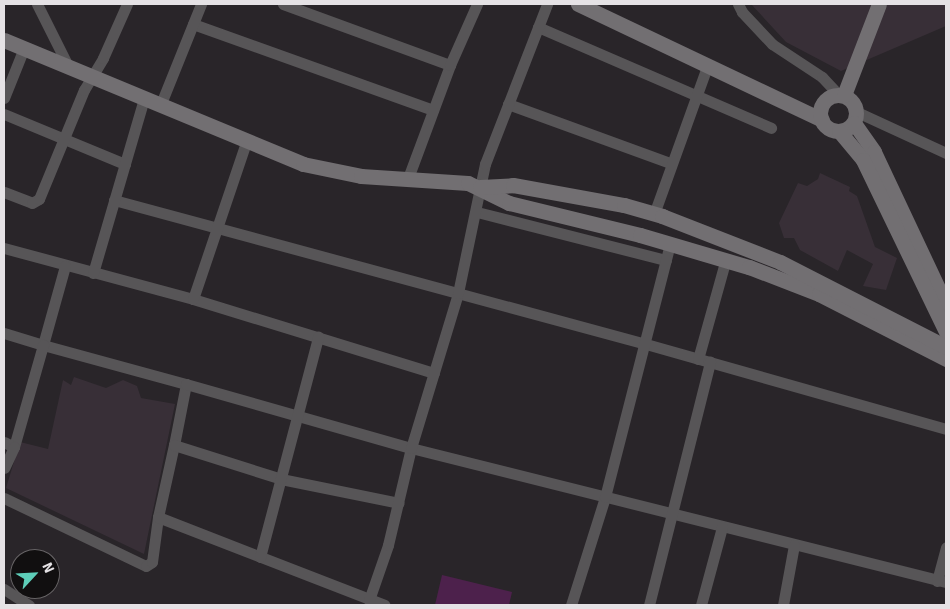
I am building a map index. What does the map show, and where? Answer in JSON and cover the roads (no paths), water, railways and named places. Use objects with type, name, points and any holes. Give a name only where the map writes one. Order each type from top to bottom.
[{"type":"street","points":[[37,4],[67,64]]},
{"type":"street","points":[[4,192],[29,202],[37,202],[62,139],[127,4]]},
{"type":"street","points":[[160,106],[201,4]]},
{"type":"street","points":[[283,4],[450,65]]},
{"type":"street","points":[[369,600],[399,503],[411,448],[458,293],[489,152],[547,4]]},
{"type":"street","points":[[578,4],[708,64],[822,120],[829,128],[839,131],[863,160],[946,332]]},
{"type":"street","points":[[738,4],[742,12],[772,44],[822,77],[841,95],[853,101],[855,118],[874,152],[946,306]]},
{"type":"street","points":[[796,107],[823,102],[841,95],[879,4]]},
{"type":"street","points":[[408,178],[473,5]]},
{"type":"street","points":[[193,24],[433,110]]},
{"type":"street","points":[[538,26],[771,128]]},
{"type":"street","points":[[4,40],[67,64],[246,142],[322,169],[362,176],[456,181],[480,187],[509,203],[726,259],[819,294],[946,359]]},
{"type":"street","points":[[4,98],[24,48]]},
{"type":"street","points":[[654,214],[670,163],[708,64]]},
{"type":"street","points":[[93,273],[144,99]]},
{"type":"street","points":[[822,120],[823,102]]},
{"type":"street","points":[[508,104],[670,163]]},
{"type":"street","points":[[4,114],[125,164]]},
{"type":"street","points":[[839,131],[855,118]]},
{"type":"street","points":[[855,118],[946,153]]},
{"type":"street","points":[[193,299],[246,142]]},
{"type":"street","points":[[480,187],[513,185],[654,214],[773,258],[946,347]]},
{"type":"street","points":[[114,200],[646,344],[946,429]]},
{"type":"street","points":[[477,212],[666,260]]},
{"type":"street","points":[[571,605],[605,497],[646,344],[670,243]]},
{"type":"street","points":[[4,248],[193,299],[434,372]]},
{"type":"street","points":[[649,605],[673,514],[726,259]]},
{"type":"street","points":[[4,468],[9,444],[43,345],[65,266]]},
{"type":"street","points":[[4,333],[411,448],[942,582],[946,547]]},
{"type":"street","points":[[260,557],[318,337]]},
{"type":"street","points":[[4,498],[146,566],[152,562],[158,517],[186,384]]},
{"type":"street","points":[[174,445],[281,479],[399,503]]},
{"type":"street","points":[[158,517],[386,605]]},
{"type":"street","points":[[701,605],[722,527]]},
{"type":"street","points":[[782,605],[794,545]]},
{"type":"street","points":[[4,589],[29,605]]}]
